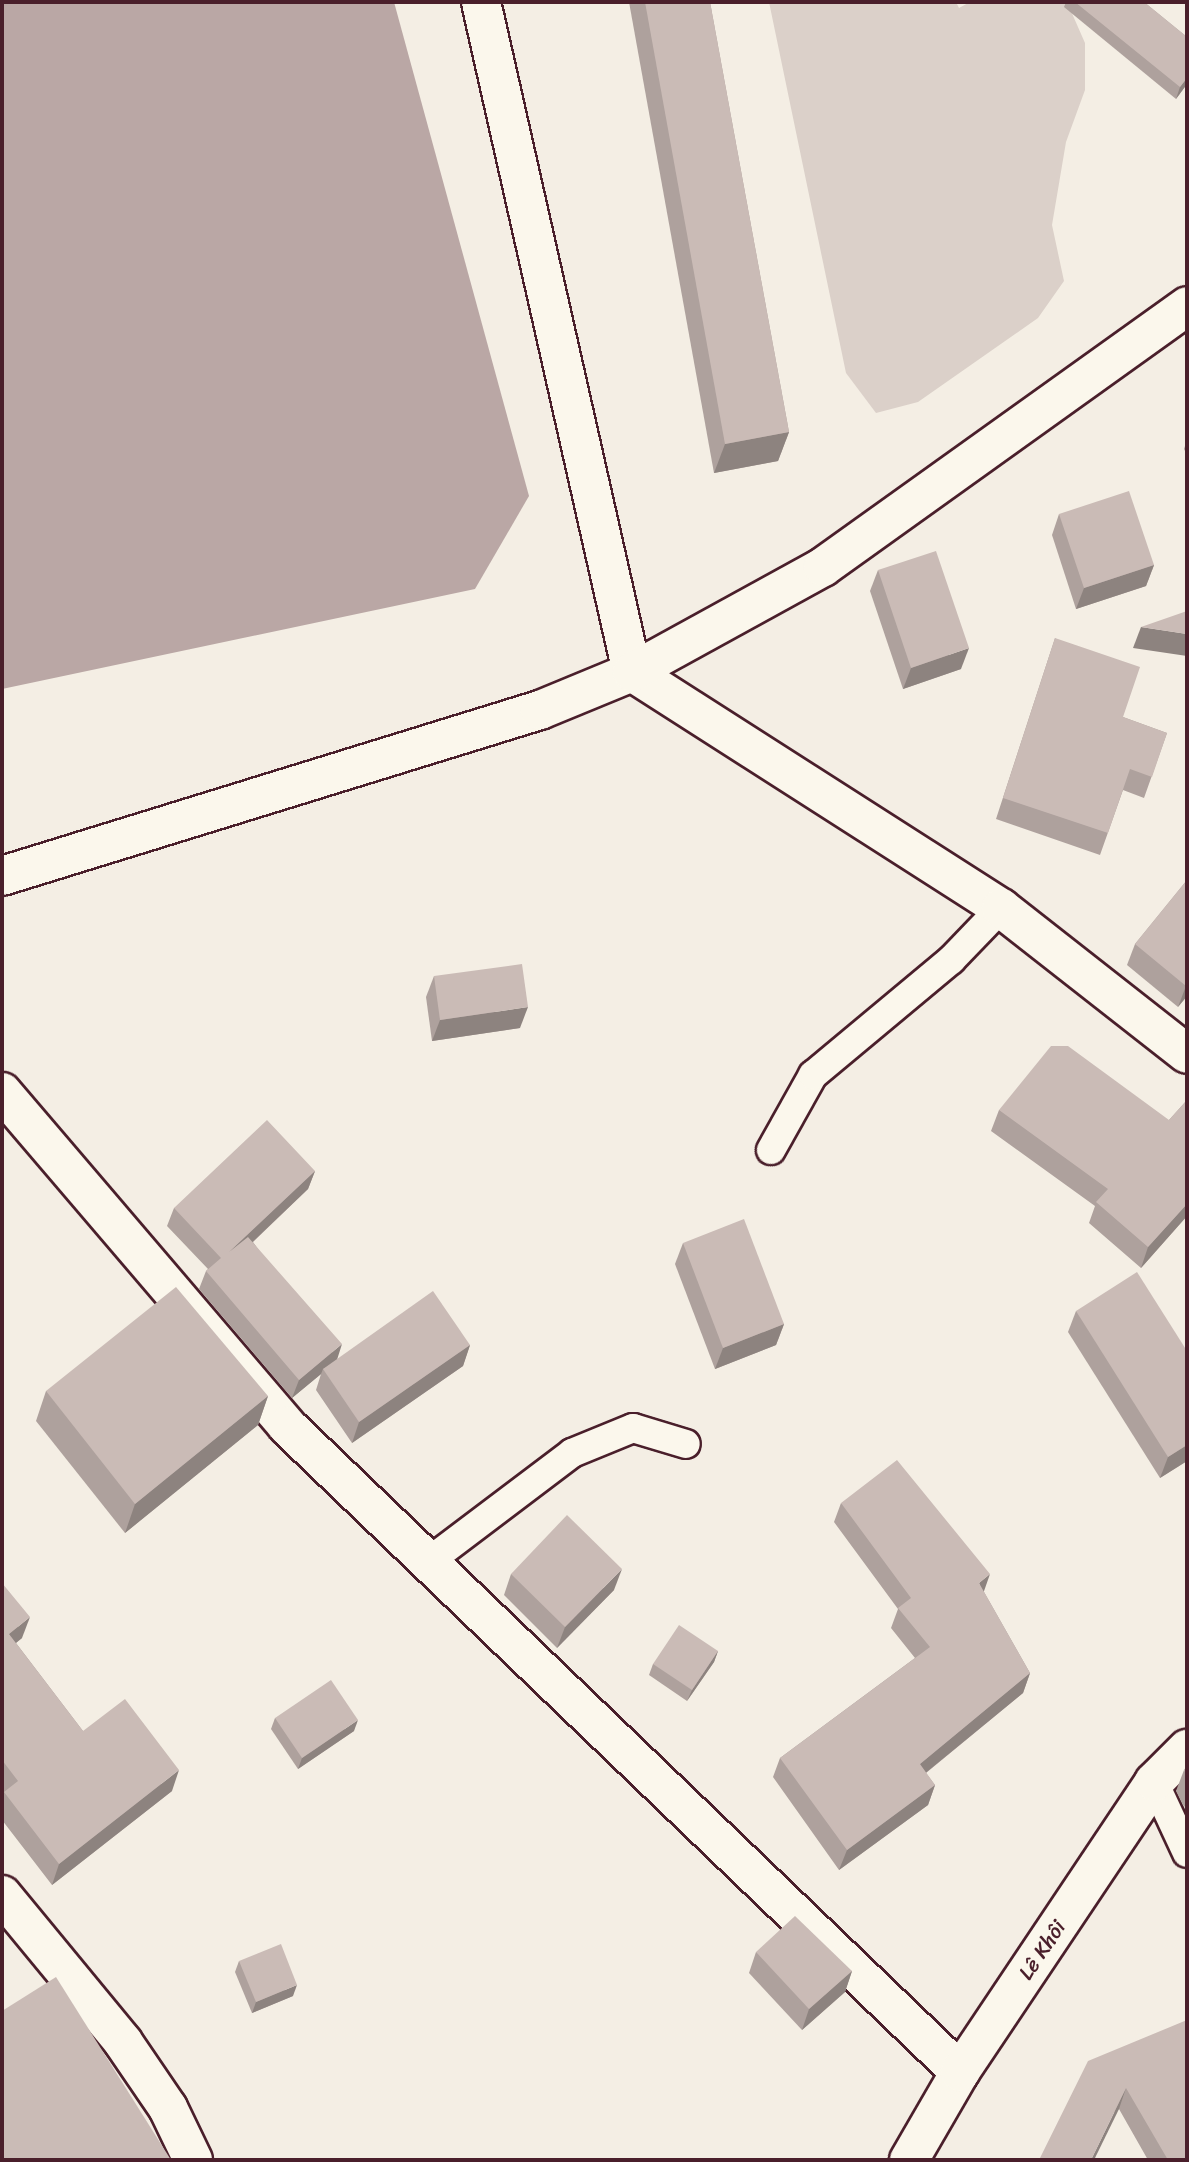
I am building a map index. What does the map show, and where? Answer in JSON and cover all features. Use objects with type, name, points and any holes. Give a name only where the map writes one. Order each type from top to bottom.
[{"type":"street","points":[[481,2],[632,672],[1001,908],[1187,1054]]},
{"type":"street","points":[[2,876],[540,710],[632,672],[823,567],[1187,306]]},
{"type":"street","points":[[2,1092],[287,1426],[960,2072]]},
{"type":"street","name":"Lê Khôi","points":[[909,2160],[960,2072],[1154,1783],[1187,1749]]},
{"type":"street","points":[[2,1895],[123,2042],[168,2108],[193,2160]]},
{"type":"lane","points":[[771,1150],[813,1075],[951,960],[1001,908]]},
{"type":"lane","points":[[428,1562],[572,1452],[634,1428],[686,1444]]},
{"type":"lane","points":[[1154,1783],[1187,1853]]},
{"type":"shaded area","points":[[2,2],[394,2],[529,496],[475,589],[2,689]]},
{"type":"shaded area","points":[[769,2],[956,2],[959,8],[970,2],[1067,2],[1085,43],[1085,90],[1066,142],[1052,225],[1064,281],[1038,318],[918,402],[876,413],[846,373]]},
{"type":"building","points":[[645,2],[710,2],[789,432],[725,444]]},
{"type":"building","points":[[1075,2],[1144,2],[1187,37],[1187,78],[1180,87]]},
{"type":"building","points":[[1129,491],[1154,565],[1084,588],[1059,514]]},
{"type":"building","points":[[936,551],[969,648],[911,668],[878,570]]},
{"type":"building","points":[[1187,611],[1187,634],[1141,627]]},
{"type":"building","points":[[1055,638],[1140,667],[1123,717],[1167,733],[1152,777],[1130,769],[1108,833],[1003,798]]},
{"type":"building","points":[[1187,880],[1187,984],[1186,986],[1135,944]]},
{"type":"building","points":[[522,964],[528,1007],[440,1020],[434,976]]},
{"type":"building","points":[[1051,1046],[1068,1046],[1169,1120],[1187,1100],[1187,1204],[1148,1247],[1096,1202],[1108,1189],[999,1110]]},
{"type":"building","points":[[267,1120],[315,1171],[229,1252],[248,1237],[342,1344],[299,1380],[206,1271],[221,1258],[174,1208]]},
{"type":"building","points":[[744,1219],[784,1324],[723,1348],[683,1243]]},
{"type":"building","points":[[1137,1272],[1187,1351],[1187,1445],[1168,1457],[1076,1311]]},
{"type":"building","points":[[176,1287],[268,1396],[135,1504],[46,1391]]},
{"type":"building","points":[[433,1291],[470,1345],[359,1422],[323,1369]]},
{"type":"building","points":[[897,1460],[990,1574],[979,1583],[1030,1673],[920,1764],[935,1785],[847,1850],[780,1758],[930,1647],[898,1608],[911,1598],[841,1503]]},
{"type":"building","points":[[567,1515],[622,1569],[565,1627],[511,1574]]},
{"type":"building","points":[[2,1583],[30,1617],[9,1634],[83,1731],[125,1699],[179,1770],[59,1864],[4,1792],[18,1781],[2,1760]]},
{"type":"building","points":[[679,1625],[718,1651],[692,1690],[653,1664]]},
{"type":"building","points":[[331,1680],[358,1720],[302,1758],[275,1718]]},
{"type":"building","points":[[795,1916],[852,1971],[809,2009],[756,1952]]},
{"type":"building","points":[[281,1944],[297,1985],[256,2002],[239,1961]]},
{"type":"building","points":[[56,1977],[171,2160],[2,2160],[2,2011]]},
{"type":"building","points":[[1187,2020],[1187,2160],[1168,2160],[1126,2088],[1091,2160],[1039,2160],[1088,2061]]}]
